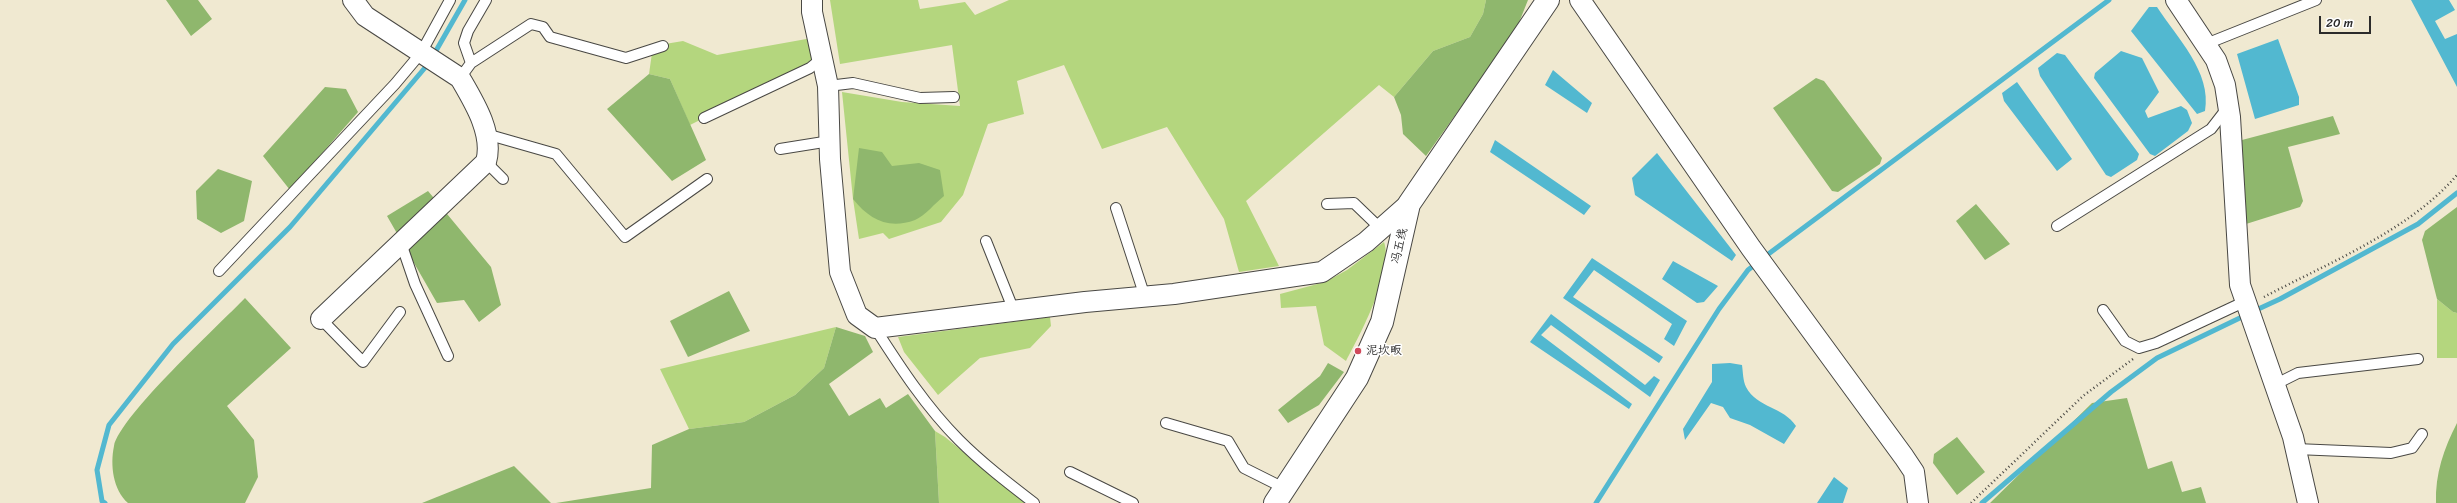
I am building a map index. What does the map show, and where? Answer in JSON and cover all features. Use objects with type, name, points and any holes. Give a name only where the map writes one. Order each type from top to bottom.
[{"type":"street","points":[[321,319],[486,162],[489,150],[486,134],[470,94],[466,71],[441,66],[364,16],[354,0]]},
{"type":"street","points":[[812,0],[812,12],[828,86],[830,141],[840,272],[857,315],[874,328],[1145,297],[1322,272],[1366,242],[1410,204]]},
{"type":"street","name":"冯五线","points":[[1279,496],[1357,378],[1382,322],[1410,204],[1548,0]]},
{"type":"street","points":[[1580,0],[1752,248],[1904,457],[1914,472],[1918,503]]},
{"type":"street","points":[[2176,0],[2216,60],[2225,85],[2228,106],[2240,285],[2276,384],[2296,448],[2308,503]]},
{"type":"lane","points":[[219,271],[395,84],[421,53],[450,0]]},
{"type":"lane","points":[[466,71],[464,43],[468,31],[486,0]]},
{"type":"lane","points":[[2206,44],[2316,0]]},
{"type":"lane","points":[[466,71],[531,24],[543,27],[550,37],[626,58],[663,46]]},
{"type":"lane","points":[[704,118],[810,68],[822,58]]},
{"type":"lane","points":[[828,86],[853,83],[920,98],[954,97]]},
{"type":"lane","points":[[2057,226],[2210,128],[2228,106]]},
{"type":"lane","points":[[486,134],[556,154],[625,237],[707,179]]},
{"type":"lane","points":[[780,149],[830,141]]},
{"type":"lane","points":[[486,162],[503,179]]},
{"type":"lane","points":[[1328,204],[1354,203],[1381,229]]},
{"type":"lane","points":[[1116,208],[1145,297]]},
{"type":"lane","points":[[986,241],[1014,311]]},
{"type":"lane","points":[[401,243],[415,284],[448,356]]},
{"type":"lane","points":[[2103,310],[2125,341],[2139,348],[2156,343],[2246,301]]},
{"type":"lane","points":[[321,319],[363,362],[400,312]]},
{"type":"lane","points":[[874,328],[911,383],[958,439],[998,475],[1034,503]]},
{"type":"lane","points":[[2276,384],[2298,373],[2418,359]]},
{"type":"lane","points":[[1166,423],[1228,441],[1244,468],[1279,496]]},
{"type":"lane","points":[[2296,448],[2391,454],[2412,448],[2422,434]]},
{"type":"lane","points":[[1070,472],[1133,503]]},
{"type":"path","points":[[2246,301],[2260,299],[2405,223],[2442,192],[2457,175]]},
{"type":"path","points":[[1970,503],[2083,396],[2137,355],[2139,348]]},
{"type":"green space","points":[[166,0],[198,0],[212,19],[191,36]]},
{"type":"green space","points":[[830,0],[918,0],[920,9],[965,2],[975,15],[1009,0],[1486,0],[1483,14],[1470,37],[1433,51],[1394,97],[1379,85],[1246,201],[1279,266],[1239,272],[1224,219],[1167,127],[1102,149],[1064,65],[1017,81],[1024,114],[988,124],[963,195],[941,222],[889,239],[883,233],[859,239],[853,199],[842,92],[902,102],[960,106],[952,45],[840,64]]},
{"type":"green space","points":[[1486,0],[1528,0],[1516,30],[1426,156],[1403,134],[1401,115],[1394,97],[1433,51],[1470,37],[1483,14]]},
{"type":"green space","points":[[812,38],[814,63],[690,125],[670,79],[649,74],[653,46],[683,41],[717,55]]},
{"type":"green space","points":[[649,74],[670,79],[706,160],[672,181],[607,109]]},
{"type":"green space","points":[[1816,78],[1824,81],[1882,158],[1880,164],[1838,192],[1832,191],[1773,108]]},
{"type":"green space","points":[[325,87],[346,89],[358,112],[290,190],[263,156]]},
{"type":"green space","points":[[2333,116],[2340,134],[2288,147],[2303,201],[2300,207],[2246,224],[2242,140]]},
{"type":"green space","points":[[859,148],[882,152],[892,166],[919,163],[940,170],[944,196],[915,220],[896,224],[880,221],[866,212],[853,199]]},
{"type":"green space","points":[[218,169],[252,181],[244,221],[221,233],[197,219],[196,191]]},
{"type":"green space","points":[[428,191],[491,267],[501,305],[479,322],[464,300],[437,303],[387,216]]},
{"type":"green space","points":[[1976,204],[2010,244],[1985,260],[1956,221]]},
{"type":"green space","points":[[2457,207],[2457,313],[2453,312],[2437,299],[2422,240],[2425,231]]},
{"type":"green space","points":[[1384,242],[1386,254],[1380,286],[1367,320],[1346,361],[1324,345],[1316,306],[1281,308],[1280,294],[1325,282],[1347,270]]},
{"type":"green space","points":[[729,291],[750,331],[688,357],[670,321]]},
{"type":"green space","points":[[245,298],[291,348],[227,406],[254,440],[258,477],[245,503],[128,503],[123,498],[116,484],[112,461],[114,446],[120,432],[151,393]]},
{"type":"green space","points":[[2437,299],[2453,312],[2457,313],[2457,358],[2437,358]]},
{"type":"green space","points":[[1050,317],[1051,326],[1030,348],[980,358],[938,395],[904,352],[898,337]]},
{"type":"green space","points":[[836,327],[824,368],[795,395],[744,422],[689,429],[660,369]]},
{"type":"green space","points":[[836,327],[865,336],[873,352],[829,384],[849,416],[880,398],[886,408],[908,394],[935,431],[939,503],[556,503],[651,488],[652,445],[689,429],[744,422],[795,395],[824,368]]},
{"type":"green space","points":[[1328,363],[1344,372],[1319,405],[1288,423],[1278,410],[1320,376]]},
{"type":"green space","points":[[2127,398],[2148,469],[2172,461],[2182,492],[2201,487],[2206,503],[1990,503],[2092,403]]},
{"type":"green space","points":[[2457,423],[2457,503],[2436,503],[2437,482],[2441,462]]},
{"type":"green space","points":[[935,431],[945,437],[1026,503],[939,503]]},
{"type":"green space","points":[[1957,437],[1985,472],[1957,495],[1933,463],[1934,454]]},
{"type":"green space","points":[[514,466],[551,503],[422,503]]},
{"type":"water","points":[[2411,0],[2449,0],[2455,10],[2435,21],[2445,39],[2457,34],[2457,87]]},
{"type":"water","points":[[2149,7],[2157,7],[2183,43],[2198,69],[2206,97],[2205,111],[2197,114],[2131,31]]},
{"type":"water","points":[[2278,39],[2299,97],[2299,105],[2255,119],[2237,54]]},
{"type":"water","points":[[2121,51],[2142,58],[2159,92],[2145,111],[2148,118],[2181,106],[2187,110],[2192,123],[2188,131],[2155,156],[2150,154],[2094,78],[2095,73]]},
{"type":"water","points":[[2057,53],[2065,55],[2139,154],[2137,160],[2111,177],[2106,175],[2040,76],[2038,68]]},
{"type":"water","points":[[1553,70],[1592,103],[1587,113],[1545,85]]},
{"type":"water","points":[[2017,82],[2072,159],[2057,171],[2004,101],[2002,93]]},
{"type":"water","points":[[1495,140],[1591,206],[1584,215],[1490,152]]},
{"type":"water","points":[[1657,153],[1736,255],[1732,261],[1635,195],[1632,178]]},
{"type":"water","points":[[1592,258],[1687,321],[1674,346],[1664,339],[1672,324],[1594,270],[1573,297],[1663,357],[1659,363],[1563,298]]},
{"type":"water","points":[[1673,261],[1718,286],[1704,302],[1697,303],[1662,279]]},
{"type":"water","points":[[1551,314],[1645,385],[1654,376],[1660,380],[1650,397],[1551,325],[1541,335],[1632,404],[1629,409],[1530,342]]},
{"type":"water","points":[[1730,363],[1742,365],[1745,385],[1751,394],[1763,404],[1785,415],[1796,426],[1784,444],[1750,425],[1730,418],[1723,407],[1711,403],[1685,440],[1683,429],[1712,382],[1712,364]]},
{"type":"water","points":[[1834,477],[1848,488],[1843,503],[1817,503]]},
{"type":"waterway","points":[[433,56],[465,0]]},
{"type":"waterway","points":[[1763,258],[2109,0]]},
{"type":"waterway","points":[[105,503],[102,501],[97,470],[109,425],[173,344],[290,227],[429,63]]},
{"type":"waterway","points":[[2254,311],[2280,299],[2418,224],[2457,193]]},
{"type":"waterway","points":[[1596,503],[1719,309],[1748,270],[1757,263]]},
{"type":"waterway","points":[[1982,503],[2111,392],[2157,358],[2246,315]]},
{"type":"place","name":"泥坎畈","points":[[1358,351]]}]
